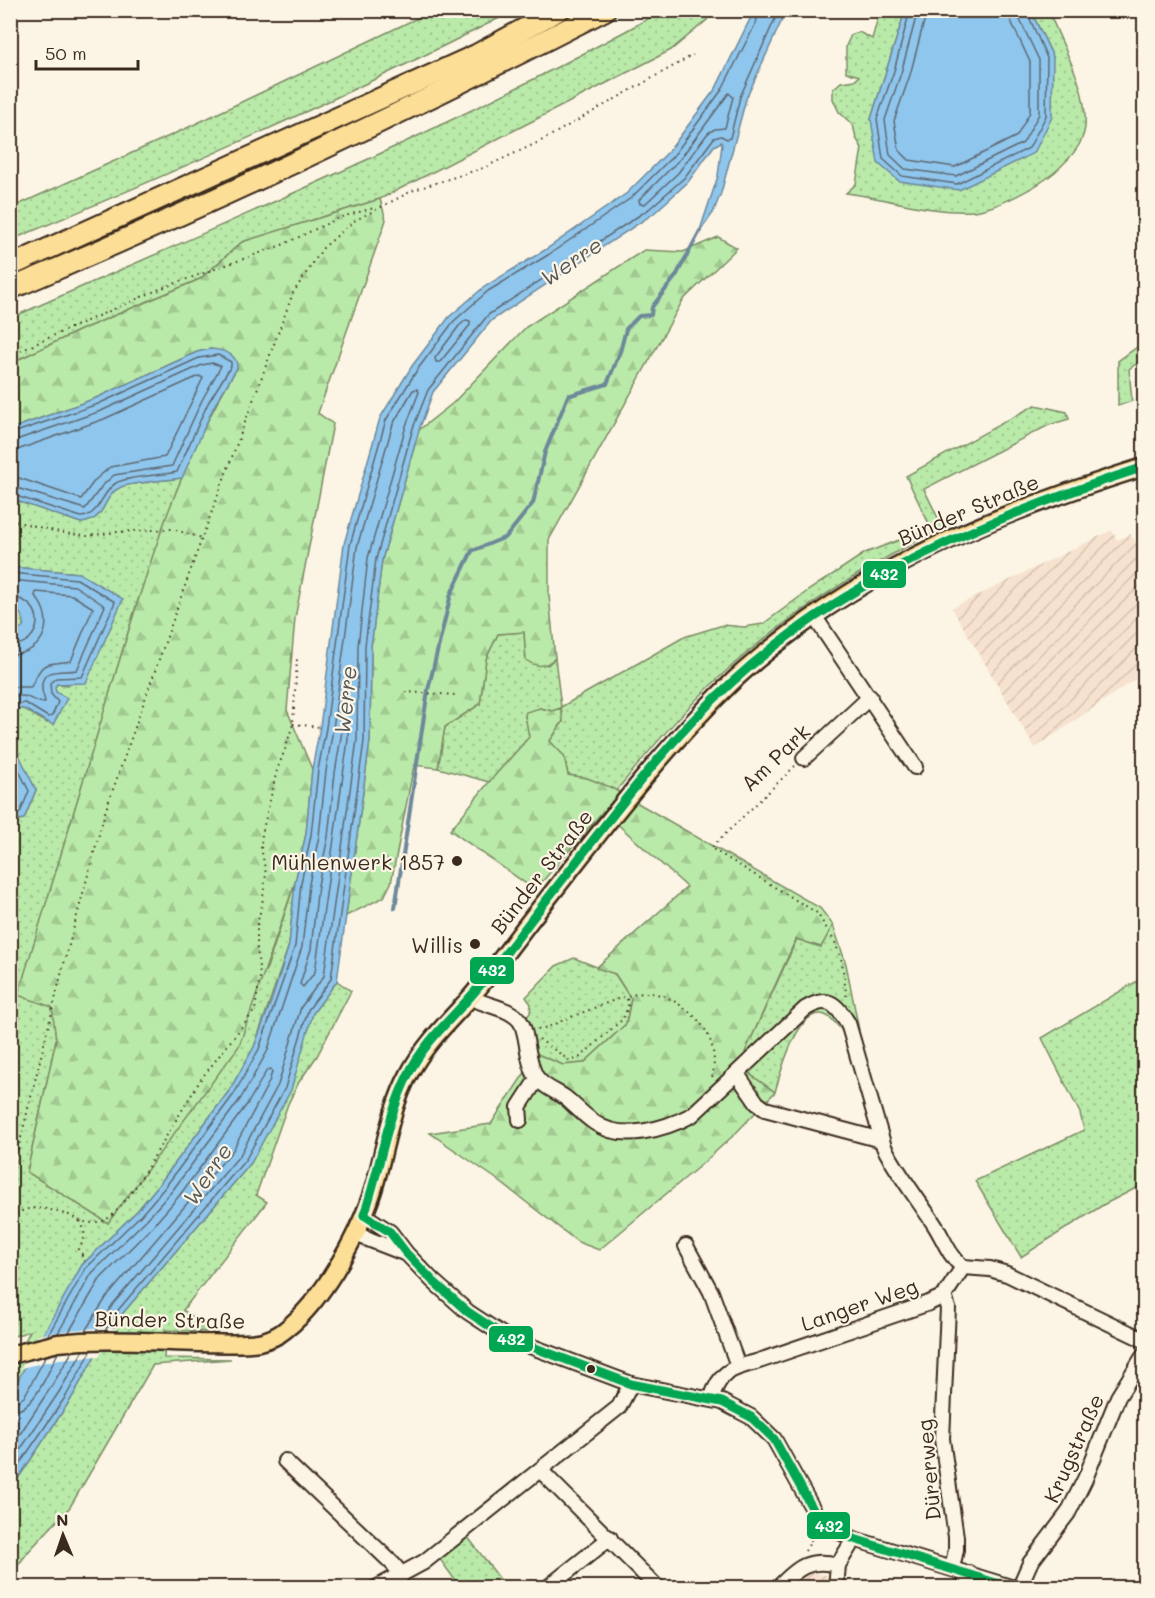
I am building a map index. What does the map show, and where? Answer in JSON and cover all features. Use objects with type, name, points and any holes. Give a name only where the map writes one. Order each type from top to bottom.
[{"type":"highway","points":[[10,266],[476,55],[559,10]]},
{"type":"highway","points":[[10,289],[256,181],[472,78],[605,10]]},
{"type":"main road","name":"Bünder Straße","points":[[10,1355],[58,1343],[81,1341],[240,1344],[270,1339],[284,1331],[304,1313],[338,1266],[355,1234],[375,1184],[392,1114],[410,1071],[624,801],[679,737],[731,683],[814,616],[858,587],[908,559],[1018,509],[1144,467]]},
{"type":"street","points":[[814,616],[915,767]]},
{"type":"street","name":"Am Park","points":[[804,758],[870,697]]},
{"type":"street","points":[[470,997],[511,1013],[519,1020],[524,1029],[526,1050],[537,1079],[566,1098],[596,1124],[615,1132],[645,1131],[673,1125],[692,1115],[716,1095],[805,1009],[814,1003],[827,1001],[837,1006],[848,1023],[881,1140],[894,1167],[936,1226],[953,1259],[963,1267],[990,1269],[1007,1274],[1144,1340]]},
{"type":"street","points":[[737,1074],[758,1103],[765,1108],[881,1140]]},
{"type":"street","points":[[520,1120],[519,1107],[537,1079]]},
{"type":"street","points":[[364,1215],[390,1232],[406,1253],[433,1281],[485,1324],[534,1348],[632,1384],[711,1399],[733,1407],[762,1426],[774,1439],[815,1513],[831,1528],[854,1539],[1014,1587]]},
{"type":"street","points":[[355,1234],[406,1253]]},
{"type":"street","points":[[687,1246],[711,1292],[738,1366]]},
{"type":"street","name":"Langer Weg","points":[[711,1399],[720,1379],[731,1368],[929,1303],[944,1296],[963,1267]]},
{"type":"street","name":"Dürerweg","points":[[944,1296],[948,1308],[942,1439],[956,1537],[952,1568]]},
{"type":"street","name":"Krugstraße","points":[[1019,1587],[1030,1563],[1068,1513],[1085,1479],[1119,1397],[1144,1355]]},
{"type":"street","points":[[376,1587],[424,1562],[620,1407],[632,1384]]},
{"type":"street","points":[[285,1461],[402,1575]]},
{"type":"street","points":[[540,1470],[658,1587]]},
{"type":"street","points":[[548,1587],[610,1538]]},
{"type":"street","points":[[836,1587],[838,1565],[854,1539]]},
{"type":"street","points":[[778,1587],[794,1571],[815,1562],[838,1565]]},
{"type":"street","points":[[963,1587],[969,1573]]},
{"type":"path","points":[[10,1172],[14,1166],[62,971],[105,812],[202,538],[293,292],[324,248],[354,221],[414,190],[483,168],[540,141],[693,55]]},
{"type":"path","points":[[10,356],[162,288],[282,245],[340,217],[377,208]]},
{"type":"path","points":[[10,520],[63,533],[87,536],[172,529],[202,538]]},
{"type":"path","points":[[10,1215],[31,1208],[47,1209],[69,1215],[80,1221],[90,1223],[104,1221],[124,1204],[201,1079],[255,1010],[260,977],[257,924],[266,874],[261,847],[262,834],[277,770],[292,724],[297,659]]},
{"type":"path","points":[[405,692],[456,695]]},
{"type":"path","points":[[292,724],[320,727]]},
{"type":"path","name":"Am Park","points":[[804,758],[711,848],[817,913],[835,942],[842,962],[847,991],[848,1023]]},
{"type":"path","points":[[524,1029],[542,1029],[627,997],[647,993],[665,996],[687,1009],[703,1026],[712,1045],[715,1066],[711,1084],[716,1095]]},
{"type":"path","points":[[524,1029],[570,1061],[579,1058],[623,1020],[628,1006],[627,997]]},
{"type":"path","points":[[80,1221],[84,1230],[83,1242],[78,1249],[86,1263]]},
{"type":"path","points":[[794,1571],[789,1566],[807,1549],[811,1541],[810,1523]]},
{"type":"shaded area","points":[[1112,530],[1117,540],[1131,534],[1144,559],[1144,673],[1035,748],[952,608]]},
{"type":"shaded area","points":[[810,1572],[826,1575],[829,1587],[785,1588],[796,1575],[800,1578]]},
{"type":"green space","points":[[434,10],[513,11],[264,131],[11,240],[11,208],[187,128]]},
{"type":"green space","points":[[662,11],[710,11],[707,20],[671,50],[380,199],[242,242],[200,279],[83,329],[11,363],[11,318],[422,134],[583,54]]},
{"type":"green space","points":[[872,11],[905,11],[871,119],[1053,57],[1031,11],[1049,11],[1073,67],[1082,96],[1085,127],[1078,146],[1060,167],[1038,184],[1004,202],[973,211],[925,208],[846,193],[856,184],[862,148],[856,138],[853,125],[839,112],[833,99],[833,89],[841,82],[856,80],[859,76],[846,72],[846,46],[851,35],[859,32],[872,39],[879,14]]},
{"type":"green space","points":[[380,199],[386,220],[318,413],[333,424],[295,618],[287,710],[312,769],[306,834],[295,882],[239,1046],[108,1223],[27,1172],[56,1040],[52,1007],[18,995],[124,644],[164,522],[197,443],[237,368],[211,349],[197,352],[96,398],[11,429],[11,363],[83,329],[200,279],[242,242]]},
{"type":"green space","points":[[718,237],[737,248],[683,300],[549,540],[549,595],[555,658],[544,665],[534,664],[526,660],[524,632],[498,634],[486,659],[480,704],[445,727],[438,768],[414,765],[391,883],[384,897],[346,916],[370,741],[371,647],[382,560],[419,430],[453,403],[526,327],[644,250],[683,252]]},
{"type":"green space","points":[[1144,342],[1144,358],[1129,369],[1132,401],[1118,406],[1118,361]]},
{"type":"green space","points":[[1035,405],[1067,412],[1069,419],[1049,425],[924,489],[943,528],[856,575],[801,611],[749,651],[681,715],[616,791],[587,778],[568,775],[564,756],[549,741],[563,722],[561,708],[552,711],[540,708],[525,716],[530,737],[489,782],[438,768],[445,727],[480,704],[486,659],[498,634],[524,632],[526,660],[548,665],[555,658],[561,707],[684,637],[723,625],[744,627],[763,624],[865,553],[931,528],[906,476]]},
{"type":"green space","points":[[182,478],[136,606],[19,994],[53,1007],[56,1040],[27,1172],[108,1223],[267,968],[295,882],[289,945],[254,1047],[229,1091],[137,1211],[82,1265],[11,1395],[11,1367],[30,1331],[11,1337],[10,821],[24,819],[36,790],[17,751],[12,720],[14,709],[24,709],[47,723],[56,692],[55,687],[57,684],[68,685],[79,573],[11,567],[11,499],[81,523],[96,517],[114,491],[120,487]]},
{"type":"green space","points":[[10,610],[23,616],[23,627],[11,634]]},
{"type":"green space","points":[[540,708],[552,711],[561,708],[563,721],[550,741],[564,756],[568,775],[587,778],[610,787],[820,908],[833,925],[821,947],[796,939],[745,1052],[751,1075],[775,1092],[735,1134],[702,1164],[599,1250],[578,1242],[495,1178],[430,1133],[491,1124],[537,1054],[563,1065],[584,1063],[626,1024],[631,999],[615,974],[596,968],[687,887],[603,811],[535,890],[450,830],[529,737],[526,712]]},
{"type":"green space","points":[[833,925],[846,964],[859,1030],[845,1035],[834,1021],[825,1015],[815,1015],[806,1020],[792,1043],[775,1092],[751,1075],[745,1052],[797,939],[821,947]]},
{"type":"green space","points":[[574,958],[615,974],[631,999],[626,1024],[584,1063],[563,1065],[537,1054],[518,1027],[530,1013],[531,1004],[526,997],[556,966]]},
{"type":"green space","points":[[1144,977],[1144,1184],[1103,1205],[1021,1257],[975,1181],[1084,1130],[1080,1113],[1042,1038]]},
{"type":"green space","points":[[337,981],[351,991],[317,1056],[299,1082],[288,1104],[256,1195],[267,1202],[183,1310],[214,1332],[165,1330],[164,1358],[231,1359],[153,1365],[70,1507],[11,1574],[11,1489],[71,1399],[96,1354],[123,1313],[251,1163],[304,1041],[313,1013]]},
{"type":"green space","points":[[467,1536],[506,1587],[460,1587],[439,1558]]},
{"type":"water","name":"Werre","points":[[754,11],[786,11],[746,99],[721,193],[713,213],[699,233],[718,176],[721,142],[714,146],[688,182],[653,214],[492,320],[433,392],[419,430],[382,560],[371,647],[370,741],[337,981],[313,1013],[291,1090],[251,1163],[123,1313],[96,1354],[71,1399],[11,1489],[11,1395],[21,1374],[82,1265],[137,1211],[229,1091],[254,1047],[272,999],[289,945],[295,882],[306,834],[312,769],[320,727],[344,544],[380,418],[412,366],[449,317],[484,287],[545,250],[627,193],[669,151],[716,88]]},
{"type":"water","points":[[905,11],[1031,11],[1053,57],[1052,117],[1034,153],[959,190],[899,181],[878,163],[871,119]]},
{"type":"water","points":[[211,349],[225,351],[232,356],[237,363],[237,368],[214,406],[182,478],[121,487],[110,496],[96,517],[81,523],[11,499],[11,429],[96,398],[197,352]]},
{"type":"water","points":[[11,567],[79,573],[123,599],[86,683],[57,684],[55,687],[56,692],[67,698],[53,725],[24,709],[14,709],[11,721],[11,634],[23,627],[24,621],[20,613],[11,610]]},
{"type":"water","points":[[10,724],[16,749],[36,790],[24,819],[11,821]]},
{"type":"pier","points":[[117,1328],[99,1356],[59,1359],[21,1368],[38,1335]]},
{"type":"waterway","points":[[395,908],[428,690],[451,594],[472,551],[506,537],[533,503],[545,452],[568,396],[607,384],[620,352],[626,329],[639,316],[651,315],[652,307],[676,276],[700,231]]},
{"type":"transit line","name":"432","points":[[364,1215],[394,1109],[408,1075],[421,1053],[492,971],[660,758],[682,732],[731,683],[776,645],[824,611],[874,580],[979,528],[1033,506],[1144,467]]},
{"type":"transit line","name":"432","points":[[364,1215],[390,1232],[406,1253],[433,1281],[468,1312],[506,1337],[631,1384],[722,1402],[751,1417],[774,1439],[815,1513],[831,1528],[854,1539],[1012,1588]]},
{"type":"place","name":"Mühlenwerk 1857","points":[[457,861]]},
{"type":"place","name":"Willis","points":[[475,944]]}]
